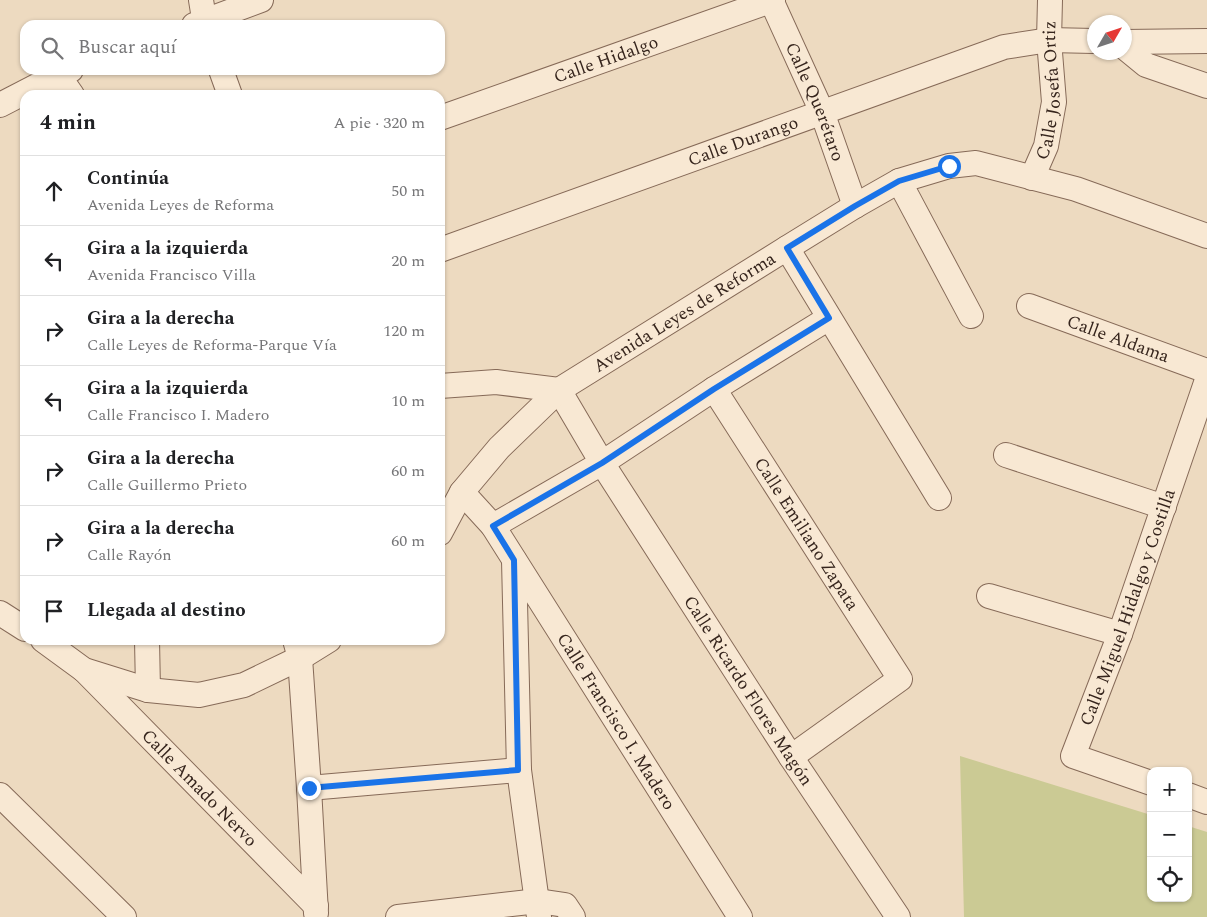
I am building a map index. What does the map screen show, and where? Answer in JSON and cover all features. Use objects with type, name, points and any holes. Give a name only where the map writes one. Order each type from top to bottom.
[{"type":"street","points":[[201,18],[261,0]]},
{"type":"street","name":"Calle Querétaro","points":[[772,0],[822,112],[855,206]]},
{"type":"street","name":"Calle Hidalgo","points":[[445,116],[772,0]]},
{"type":"street","name":"Calle Josefa Ortiz","points":[[1032,178],[1046,146],[1054,102],[1049,40],[1050,0]]},
{"type":"street","name":"Calle Durango","points":[[445,248],[1004,48],[1049,40],[1087,41]]},
{"type":"street","points":[[1132,42],[1207,41]]},
{"type":"street","points":[[1132,54],[1146,65],[1207,86]]},
{"type":"street","points":[[29,90],[58,75]]},
{"type":"street","points":[[65,75],[70,90]]},
{"type":"street","points":[[223,75],[228,90]]},
{"type":"street","points":[[0,105],[20,95]]},
{"type":"street","name":"Avenida Leyes de Reforma","points":[[445,524],[462,492],[499,448],[559,390],[855,206],[899,181],[949,166],[976,163],[1076,189],[1207,236]]},
{"type":"street","points":[[899,181],[971,316]]},
{"type":"street","points":[[787,248],[939,498]]},
{"type":"street","name":"Calle Aldama","points":[[1029,306],[1207,372]]},
{"type":"street","points":[[493,526],[602,463],[714,389],[829,318]]},
{"type":"street","name":"Calle Miguel Hidalgo y Costilla","points":[[1147,782],[1073,756],[1120,634],[1207,380]]},
{"type":"street","points":[[445,386],[496,382],[559,390]]},
{"type":"street","name":"Calle Emiliano Zapata","points":[[714,389],[900,678],[791,757]]},
{"type":"street","name":"Calle Ricardo Flores Magón","points":[[559,390],[602,463],[791,757],[898,917]]},
{"type":"street","points":[[1006,455],[1164,507]]},
{"type":"street","name":"Calle Francisco I. Madero","points":[[462,492],[493,526],[740,917]]},
{"type":"street","points":[[514,560],[518,770],[538,909]]},
{"type":"street","points":[[989,596],[1120,634]]},
{"type":"street","points":[[0,613],[20,626]]},
{"type":"street","points":[[50,645],[84,670],[148,690],[199,695],[244,685],[297,649],[311,645]]},
{"type":"street","points":[[147,645],[148,690]]},
{"type":"street","points":[[297,649],[309,788],[316,911]]},
{"type":"street","name":"Calle Amado Nervo","points":[[84,670],[316,911]]},
{"type":"street","points":[[309,788],[518,770]]},
{"type":"street","points":[[0,795],[124,917]]},
{"type":"street","points":[[398,917],[538,909],[565,905],[573,917]]},
{"type":"shaded area","points":[[960,756],[1147,814],[1147,902],[1192,902],[1192,827],[1207,832],[1207,917],[964,917]]},
{"type":"route","points":[[309,788],[518,770],[514,560],[493,526],[602,463],[714,389],[829,318],[787,248],[899,181],[949,166]]}]
